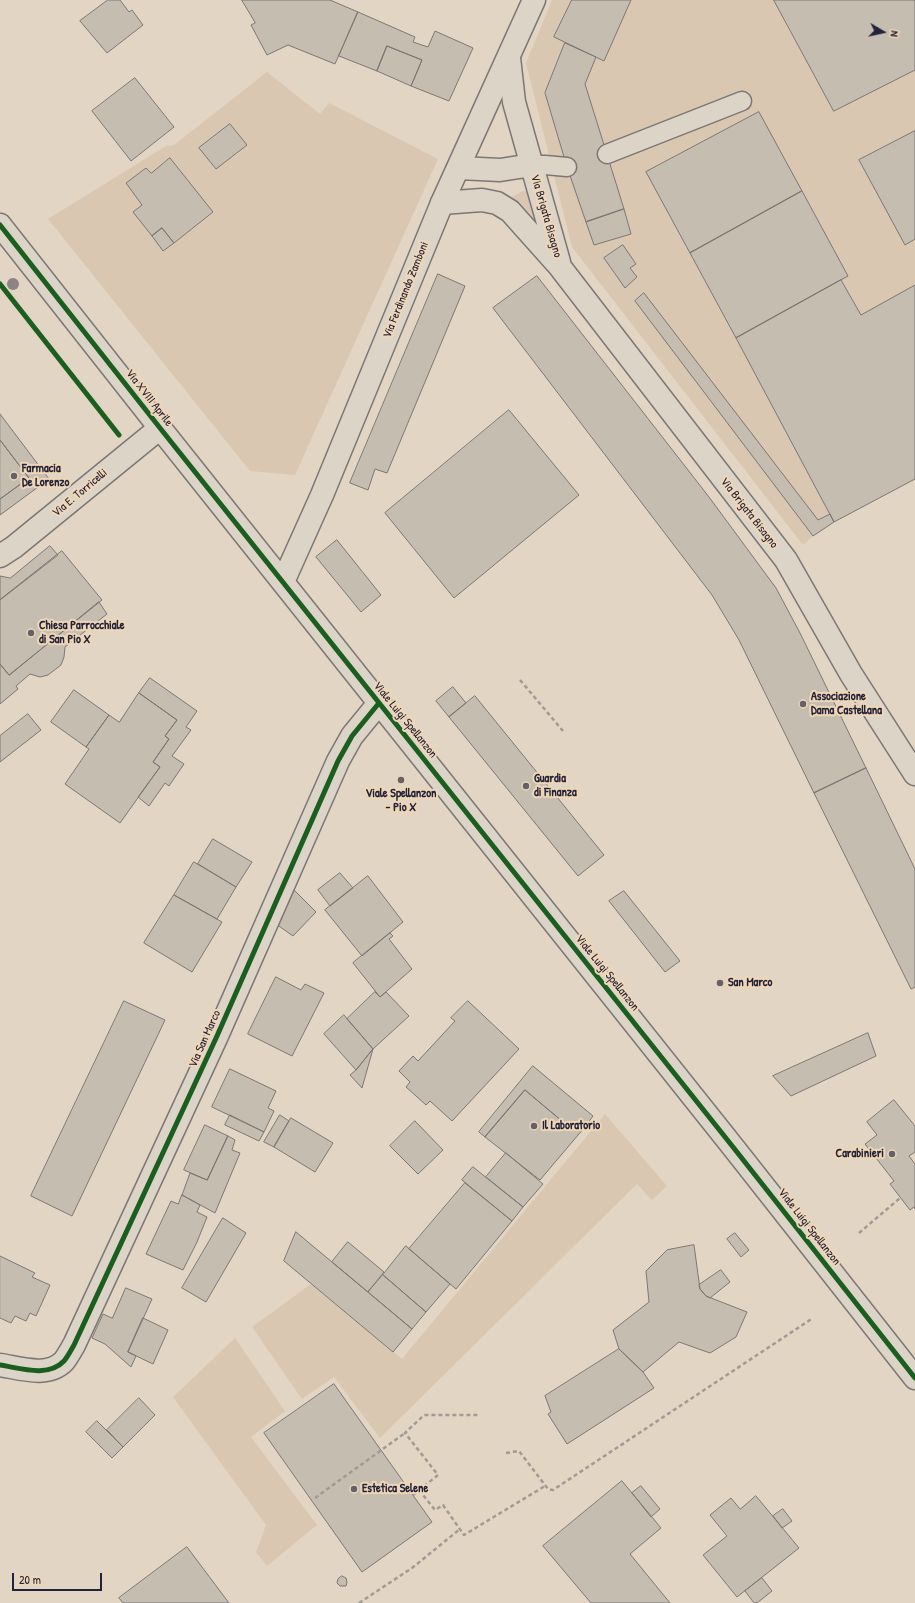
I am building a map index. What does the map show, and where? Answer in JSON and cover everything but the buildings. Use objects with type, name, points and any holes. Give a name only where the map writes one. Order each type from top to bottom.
[{"type":"street","name":"Via Ferdinando Zamboni","points":[[283,582],[322,495],[442,203],[534,0]]},
{"type":"street","name":"Via Brigata Bisagno","points":[[508,58],[514,102],[560,267]]},
{"type":"street","name":"Via Brigata Bisagno","points":[[459,168],[500,170],[532,166]]},
{"type":"street","name":"Via Brigata Bisagno","points":[[442,203],[475,200],[497,203],[510,211],[560,267],[786,560],[851,674],[915,774]]},
{"type":"street","name":"Via XVIII Aprile","points":[[0,224],[283,582]]},
{"type":"street","name":"Via E. Torricelli","points":[[0,556],[19,543],[160,428]]},
{"type":"street","name":"Viale Luigi Spellanzon","points":[[283,582],[911,1367]]},
{"type":"street","name":"Via San Marco","points":[[0,1365],[39,1371],[52,1369],[63,1361],[74,1345],[217,1036],[338,761],[352,736],[379,703]]},
{"type":"lane","points":[[607,154],[742,101]]},
{"type":"lane","points":[[532,166],[545,165],[566,167]]},
{"type":"path","points":[[520,680],[563,731]]},
{"type":"path","points":[[859,1233],[900,1198]]},
{"type":"path","points":[[506,1453],[519,1451],[545,1486],[548,1489],[553,1490],[813,1318]]},
{"type":"path","points":[[315,1498],[405,1433],[424,1415],[480,1415]]},
{"type":"path","points":[[405,1433],[438,1475],[413,1495]]},
{"type":"path","points":[[419,1490],[434,1510],[443,1505],[464,1535],[545,1486]]},
{"type":"path","points":[[359,1603],[412,1568],[460,1529]]},
{"type":"shaded area","points":[[552,0],[915,0],[915,479],[834,522],[813,536],[803,545],[572,247],[526,63]]},
{"type":"shaded area","points":[[267,72],[320,114],[329,103],[438,159],[295,475],[250,471],[48,219],[166,146],[174,145]]},
{"type":"shaded area","points":[[523,191],[530,194],[541,232],[511,199]]},
{"type":"shaded area","points":[[605,1114],[667,1186],[652,1200],[637,1184],[380,1438],[334,1377],[302,1399],[252,1327],[311,1284],[402,1359]]},
{"type":"shaded area","points":[[235,1338],[285,1411],[251,1437],[317,1525],[267,1566],[256,1552],[266,1525],[173,1397]]},
{"type":"cycle path","points":[[0,225],[915,1378]]},
{"type":"cycle path","points":[[0,284],[119,435]]},
{"type":"cycle path","points":[[0,1365],[25,1370],[42,1371],[50,1369],[64,1361],[74,1345],[217,1036],[338,761],[352,736],[379,703]]},
{"type":"place","name":"Farmacia De Lorenzo","points":[[14,476]]},
{"type":"place","name":"Chiesa Parrocchiale di San Pio X","points":[[31,633]]},
{"type":"place","name":"Associazione Dama Castellana","points":[[803,704]]},
{"type":"place","name":"Viale Spellanzon - Pio X","points":[[401,780]]},
{"type":"place","name":"Guardia di Finanza","points":[[526,786]]},
{"type":"place","name":"San Marco","points":[[720,983]]},
{"type":"place","name":"Il Laboratorio","points":[[534,1126]]},
{"type":"place","name":"Carabinieri","points":[[892,1154]]},
{"type":"place","name":"Estetica Selene","points":[[354,1489]]}]
